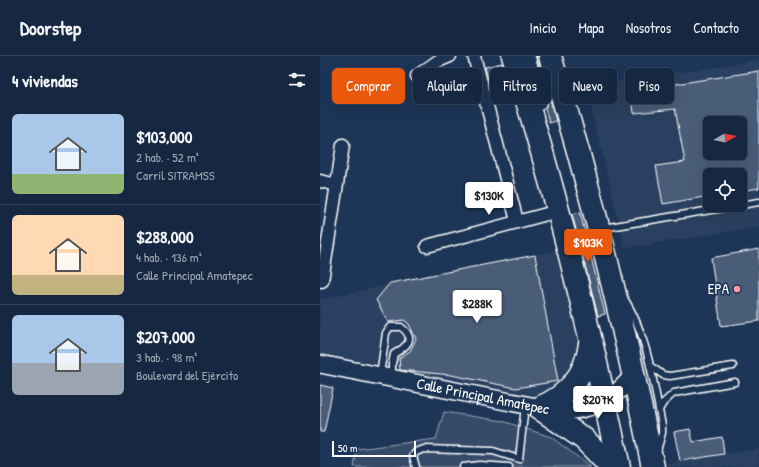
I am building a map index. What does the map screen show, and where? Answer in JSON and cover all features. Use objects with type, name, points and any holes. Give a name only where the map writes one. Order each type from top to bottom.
[{"type":"highway","points":[[513,56],[538,132],[591,342],[609,399],[619,467]]},
{"type":"highway","points":[[550,56],[564,102],[637,374],[651,467]]},
{"type":"highway","points":[[532,407],[559,398],[575,383],[586,364],[591,342]]},
{"type":"highway","points":[[532,407],[584,439],[611,467]]},
{"type":"main road","points":[[526,56],[609,399],[627,467]]},
{"type":"main road","points":[[545,56],[637,374]]},
{"type":"street","points":[[428,68],[438,61],[450,56]]},
{"type":"street","points":[[474,56],[517,221]]},
{"type":"street","points":[[322,281],[343,145]]},
{"type":"street","points":[[320,181],[337,185]]},
{"type":"street","points":[[427,246],[558,211]]},
{"type":"street","name":"Calle Principal Amatepec","points":[[320,364],[556,411],[573,411],[590,408],[609,399],[637,374]]},
{"type":"lane","points":[[598,228],[759,202]]},
{"type":"lane","points":[[390,327],[401,327],[409,335],[409,342],[407,346],[394,354],[392,364],[386,378],[386,333],[390,327]]},
{"type":"lane","points":[[637,374],[663,374],[670,376],[732,366]]},
{"type":"lane","points":[[637,374],[659,410],[662,433],[651,467]]},
{"type":"lane","points":[[659,410],[663,403],[674,393],[735,382]]},
{"type":"lane","points":[[416,467],[413,464],[412,456],[416,452],[424,450],[493,452],[520,459],[532,407]]},
{"type":"lane","points":[[463,467],[479,465],[509,467]]},
{"type":"shaded area","points":[[759,60],[759,227],[625,248],[590,104],[617,104],[617,82],[625,81],[625,104],[674,104],[674,73]]},
{"type":"shaded area","points":[[559,250],[580,343],[580,359],[566,384],[537,399],[320,355],[320,299]]},
{"type":"shaded area","points":[[444,412],[503,421],[551,437],[591,467],[354,467],[357,449],[436,439]]},
{"type":"shaded area","points":[[759,449],[759,467],[662,467],[680,461]]},
{"type":"building","points":[[536,56],[538,56],[541,68],[539,68]]},
{"type":"building","points":[[502,63],[504,68],[490,68],[490,79],[488,79],[485,67]]},
{"type":"building","points":[[759,71],[759,188],[747,190],[747,168],[703,168],[703,197],[663,204],[656,166],[685,162],[675,109],[634,113],[633,104],[674,104],[674,84]]},
{"type":"building","points":[[551,103],[556,121],[549,123],[545,108],[546,104]]},
{"type":"building","points":[[580,212],[605,314],[598,316],[572,214]]},
{"type":"building","name":"EPA","points":[[759,249],[759,321],[721,326],[711,258]]},
{"type":"building","points":[[535,255],[558,381],[516,388],[451,375],[400,370],[399,358],[410,351],[416,339],[409,324],[404,320],[388,322],[376,300],[390,283]]},
{"type":"building","points":[[320,385],[333,388],[324,432],[320,432]]},
{"type":"building","points":[[690,429],[693,442],[722,437],[724,454],[680,461],[674,432]]},
{"type":"place","name":"EPA","points":[[737,289]]}]
